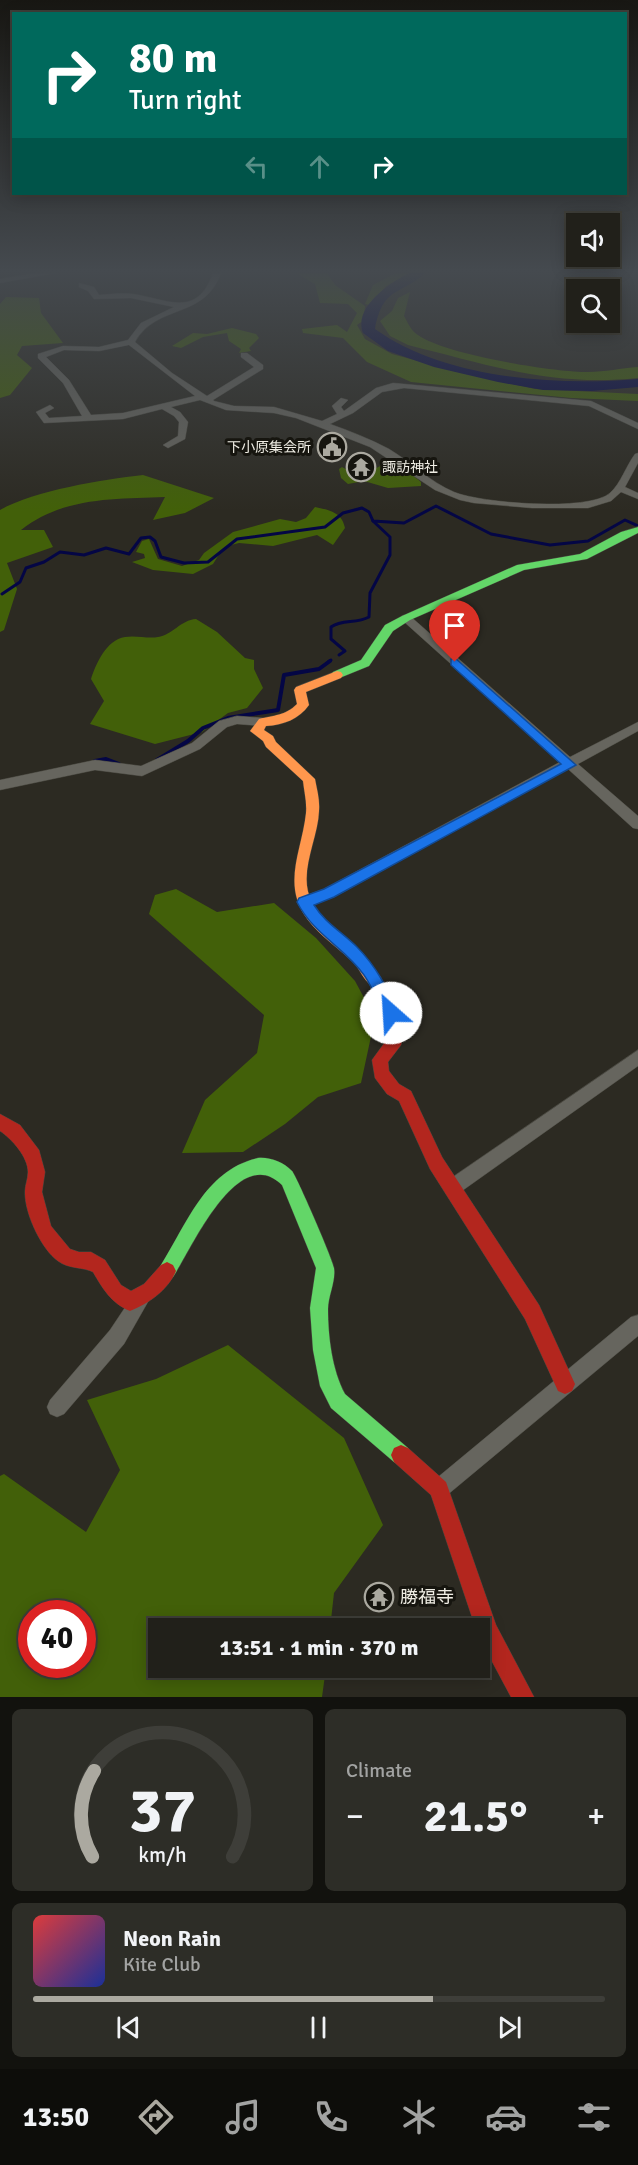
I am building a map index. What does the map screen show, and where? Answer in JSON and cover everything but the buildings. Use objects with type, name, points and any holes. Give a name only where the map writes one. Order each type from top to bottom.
[{"type":"street","points":[[51,352],[41,356],[66,382],[87,418]]},
{"type":"street","points":[[144,352],[205,399],[233,408],[274,410],[320,424],[375,446],[411,472],[462,498],[578,507],[606,501],[621,489],[638,456]]},
{"type":"street","points":[[50,408],[40,412],[47,421],[123,416],[162,406],[205,399],[260,367],[244,355]]},
{"type":"street","points":[[320,424],[359,405],[375,390],[391,385],[404,385],[591,404],[638,426]]},
{"type":"street","points":[[342,415],[336,406],[344,400]]},
{"type":"street","points":[[162,406],[177,414],[184,422],[182,437],[168,445]]},
{"type":"street","points":[[621,489],[638,496]]},
{"type":"street","points":[[0,785],[95,765],[142,771],[196,746],[223,724],[237,720],[278,722],[298,712],[303,705],[300,690],[365,663],[389,628],[406,618],[521,567],[538,561],[571,560],[592,554],[616,537],[638,530]]},
{"type":"street","points":[[406,618],[638,824]]},
{"type":"street","points":[[263,722],[256,730],[269,739],[270,744],[309,780],[313,813],[300,887],[304,902],[318,924],[349,949],[370,971],[397,1026],[395,1040],[380,1060],[381,1073],[393,1089],[405,1096],[436,1163],[453,1186],[532,1312],[565,1384]]},
{"type":"street","points":[[304,902],[329,893],[570,765],[638,726]]},
{"type":"street","points":[[453,1186],[638,1057]]},
{"type":"street","points":[[0,1122],[14,1131],[33,1156],[38,1172],[33,1192],[43,1231],[63,1255],[79,1261],[91,1261],[99,1266],[115,1291],[130,1302],[141,1298]]},
{"type":"street","points":[[57,1407],[117,1337],[141,1298],[157,1284],[202,1204],[220,1184],[258,1165],[269,1165],[280,1169],[288,1179],[316,1241],[325,1268],[319,1308],[322,1350],[330,1386],[338,1401],[354,1412],[439,1489],[487,1630],[522,1697]]},
{"type":"street","points":[[439,1489],[638,1324]]},
{"type":"green space","points":[[0,352],[19,352],[17,355],[32,368],[10,395],[0,398]]},
{"type":"green space","points":[[357,352],[389,352],[455,371],[535,389],[638,394],[638,401],[571,398],[411,382],[367,362]]},
{"type":"green space","points":[[436,352],[463,352],[524,365],[572,371],[594,372],[638,367],[638,378],[607,380],[549,377],[494,367]]},
{"type":"green space","points":[[397,462],[421,482],[421,486],[388,488],[364,481],[348,484],[341,478],[339,469],[342,467],[359,474]]},
{"type":"green space","points":[[143,475],[214,498],[185,513],[153,520],[165,497],[90,502],[54,511],[37,519],[21,530],[44,530],[53,547],[7,563],[17,589],[4,630],[0,632],[0,510],[50,491]]},
{"type":"green space","points":[[315,507],[325,509],[341,518],[345,528],[333,545],[317,535],[273,546],[239,543],[231,545],[220,553],[213,564],[193,574],[153,570],[132,562],[145,558],[144,554],[136,552],[142,541],[149,539],[158,559],[182,566],[199,560],[204,553],[233,532],[280,519],[296,522],[306,518]]},
{"type":"green space","points":[[196,619],[217,632],[245,658],[254,660],[254,669],[263,688],[247,708],[228,713],[202,732],[155,744],[90,724],[104,701],[91,679],[99,660],[112,643],[125,637],[163,636],[186,622]]},
{"type":"green space","points":[[176,889],[217,912],[274,903],[316,938],[355,981],[375,1018],[361,1083],[318,1097],[285,1124],[243,1152],[182,1153],[205,1100],[257,1053],[264,1015],[149,914],[155,895]]},
{"type":"green space","points":[[228,1345],[344,1438],[383,1525],[334,1593],[331,1618],[148,1618],[148,1678],[325,1678],[322,1697],[0,1697],[0,1476],[4,1474],[86,1532],[120,1470],[87,1400],[156,1379]]},
{"type":"waterway","points":[[405,352],[439,364],[543,386],[592,387],[638,383]]},
{"type":"waterway","points":[[373,521],[404,523],[436,506],[491,534],[550,545],[588,541],[625,520],[638,526]]},
{"type":"waterway","points":[[2,594],[20,582],[26,568],[44,562],[60,552],[84,555],[106,548],[129,554],[141,538],[150,537],[155,541],[161,557],[184,563],[208,562],[237,539],[325,527],[343,513],[362,508],[369,512],[373,521]]},
{"type":"waterway","points":[[339,655],[345,651],[331,639],[331,627],[369,617],[370,593],[390,555],[390,537],[373,521]]},
{"type":"waterway","points":[[157,760],[188,741],[203,728],[228,718],[278,710],[284,675],[319,669],[330,661]]},
{"type":"waterway","points":[[95,761],[106,759],[119,764]]},
{"type":"traffic: fast","points":[[337,675],[365,663],[389,628],[406,618],[521,567],[583,557],[625,534],[638,530]]},
{"type":"traffic: fast","points":[[167,1271],[199,1214],[218,1189],[246,1170],[258,1166],[274,1168],[283,1175],[288,1179],[325,1268],[319,1308],[322,1350],[330,1386],[338,1401],[401,1455]]},
{"type":"traffic: slow","points":[[337,675],[300,690],[303,705],[299,709],[285,718],[263,722],[256,731],[269,739],[270,744],[309,779],[312,811],[300,882],[304,902],[311,914],[359,960],[375,981]]},
{"type":"traffic: jam","points":[[375,981],[397,1026],[395,1040],[380,1060],[381,1073],[393,1089],[405,1096],[436,1163],[532,1312],[565,1384]]},
{"type":"traffic: jam","points":[[0,1122],[14,1131],[33,1156],[37,1172],[33,1192],[43,1231],[64,1255],[79,1261],[91,1261],[99,1266],[115,1291],[130,1302],[150,1290],[167,1271]]},
{"type":"traffic: jam","points":[[401,1455],[439,1489],[487,1630],[523,1697]]},
{"type":"place","name":"下小原集会所","points":[[332,447]]},
{"type":"place","name":"諏訪神社","points":[[361,467]]},
{"type":"place","name":"勝福寺","points":[[379,1597]]},
{"type":"route","points":[[391,1013],[370,971],[349,949],[318,924],[304,902],[329,893],[570,765],[455,662]]}]
